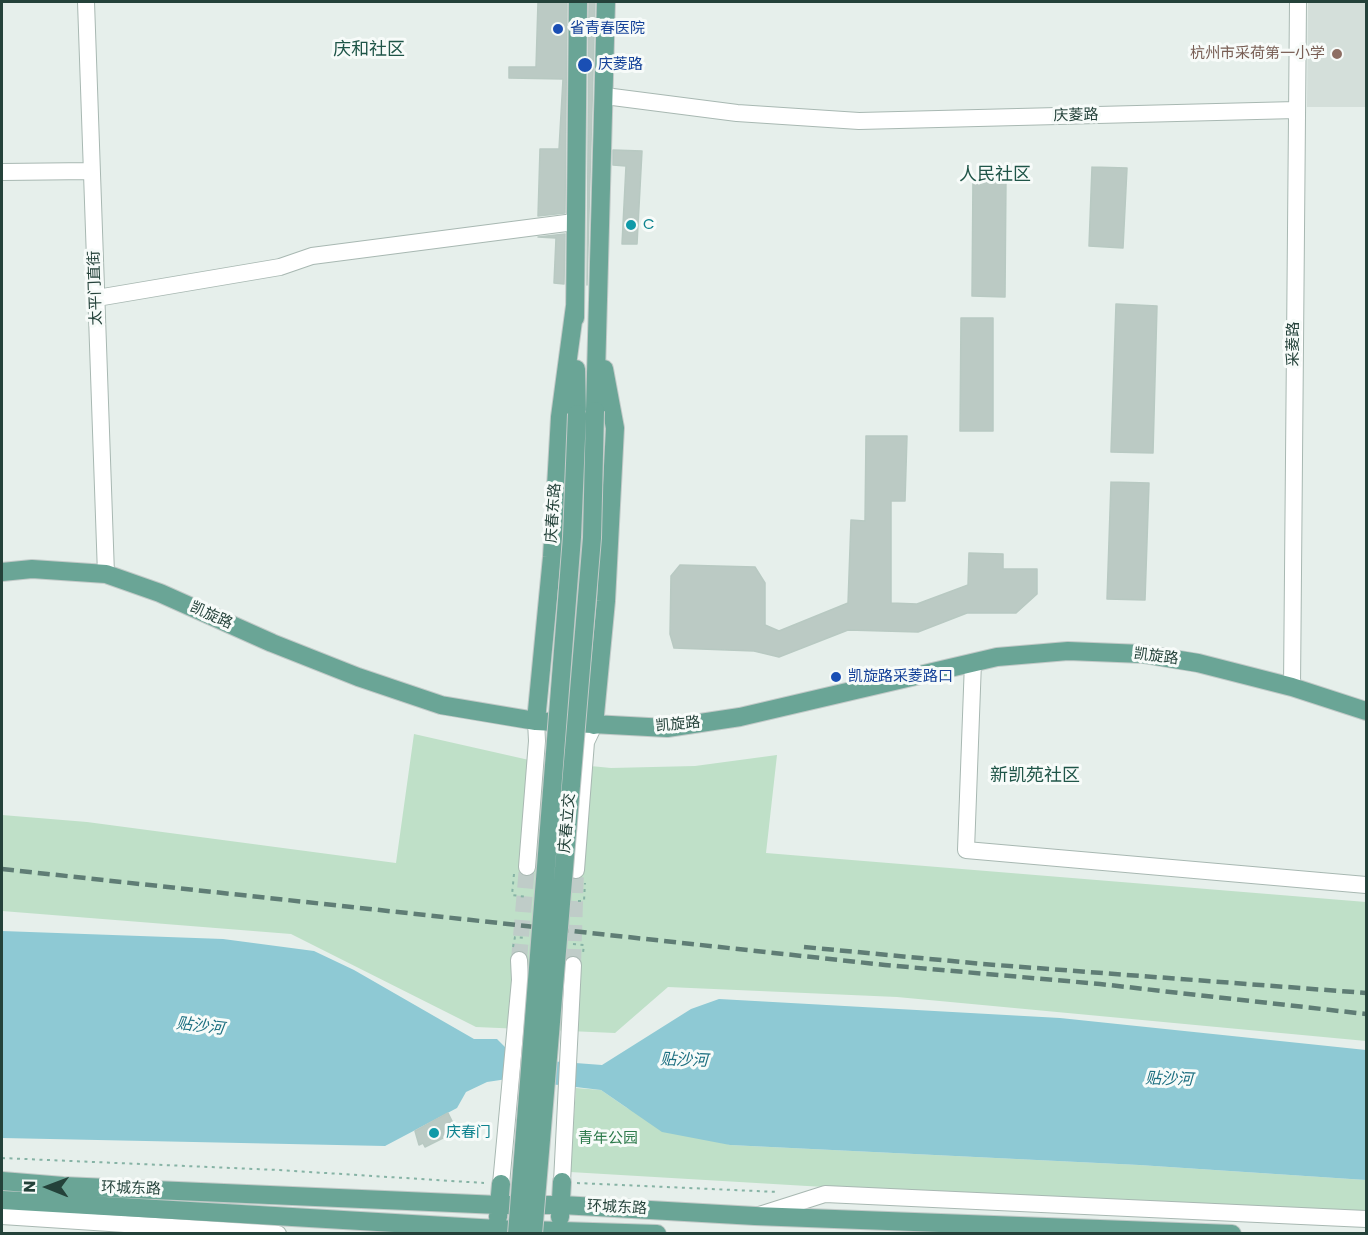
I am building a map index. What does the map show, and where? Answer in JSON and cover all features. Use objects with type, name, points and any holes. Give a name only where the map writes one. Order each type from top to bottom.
[{"type":"main road","name":"庆春东路","points":[[578,2],[574,222],[575,306],[586,413]]},
{"type":"main road","points":[[586,413],[597,328],[606,2]]},
{"type":"main road","name":"庆春东路","points":[[536,721],[552,557],[560,417],[575,306]]},
{"type":"main road","points":[[594,725],[606,601],[615,428],[597,328]]},
{"type":"main road","name":"庆春立交","points":[[517,1233],[572,537],[586,413]]},
{"type":"main road","name":"庆春立交","points":[[533,1233],[592,538],[586,413]]},
{"type":"main road","name":"凯旋路","points":[[2,572],[32,569],[106,574],[160,593],[272,643],[441,705],[536,721],[667,728],[740,717],[997,657],[1068,651],[1143,654],[1198,663],[1292,687],[1366,711]]},
{"type":"main road","name":"环城东路","points":[[2,1181],[499,1205],[562,1205],[755,1216],[1232,1233]]},
{"type":"main road","points":[[559,1232],[562,1182]]},
{"type":"main road","points":[[494,1232],[501,1184]]},
{"type":"main road","name":"环城东路","points":[[2,1200],[24,1209],[494,1232],[657,1233]]},
{"type":"street","name":"太平门直街","points":[[86,2],[106,574]]},
{"type":"street","name":"采菱路","points":[[1292,687],[1298,2]]},
{"type":"street","name":"庆菱路","points":[[605,96],[737,113],[859,121],[1296,110]]},
{"type":"street","points":[[2,172],[91,171]]},
{"type":"street","points":[[97,298],[280,267],[312,256],[574,222]]},
{"type":"street","points":[[974,662],[966,850],[1366,885]]},
{"type":"street","points":[[527,867],[537,741],[536,721]]},
{"type":"street","points":[[576,870],[586,741],[594,725]]},
{"type":"street","points":[[501,1184],[520,980],[519,960]]},
{"type":"street","points":[[562,1182],[573,965]]},
{"type":"street","points":[[755,1216],[825,1194],[1366,1219]]},
{"type":"street","points":[[22,1233],[24,1209]]},
{"type":"street","name":"环城东路","points":[[2,1216],[24,1209],[278,1233]]},
{"type":"path","points":[[2,1158],[278,1170],[501,1184]]},
{"type":"path","points":[[562,1182],[778,1192]]},
{"type":"shaded area","name":"杭州市采荷第一小学","points":[[1308,2],[1366,2],[1366,107],[1307,107]]},
{"type":"green space","points":[[414,734],[529,760],[611,768],[695,766],[777,755],[766,853],[1366,902],[1366,1041],[897,997],[668,987],[615,1033],[476,1027],[291,934],[2,911],[2,815],[87,822],[396,863]]},
{"type":"green space","name":"青年公园","points":[[576,1088],[601,1090],[627,1108],[730,1145],[1139,1165],[1366,1180],[1366,1219],[570,1172]]},
{"type":"water","name":"贴沙河","points":[[2,931],[223,939],[314,951],[354,970],[474,1039],[497,1039],[507,1049],[509,1058],[602,1065],[691,1009],[719,999],[1060,1018],[1366,1050],[1366,1180],[1139,1165],[730,1145],[662,1132],[601,1090],[507,1079],[487,1082],[466,1092],[457,1108],[385,1146],[2,1138]]},
{"type":"building","points":[[538,2],[567,2],[565,213],[538,216],[540,149],[559,149],[563,79],[509,78],[509,67],[536,67]]},
{"type":"building","points":[[589,2],[595,2],[587,285]]},
{"type":"building","points":[[613,150],[642,151],[637,244],[622,244],[626,166],[613,165]]},
{"type":"building","points":[[1092,167],[1127,168],[1123,248],[1089,246]]},
{"type":"building","points":[[973,177],[1006,177],[1005,297],[972,296]]},
{"type":"building","points":[[565,234],[564,284],[554,283],[556,238],[538,237]]},
{"type":"building","points":[[1116,304],[1157,306],[1153,453],[1111,452]]},
{"type":"building","points":[[961,318],[993,318],[993,431],[960,431]]},
{"type":"building","points":[[866,436],[907,436],[905,501],[891,501],[891,603],[917,604],[968,585],[969,553],[1003,554],[1003,569],[1037,569],[1037,594],[1016,613],[967,613],[918,632],[848,630],[779,657],[754,651],[674,648],[670,634],[671,576],[680,565],[755,567],[765,583],[765,625],[779,631],[848,603],[851,520],[865,521]]},
{"type":"building","points":[[1111,482],[1149,483],[1145,600],[1107,599]]},
{"type":"building","points":[[448,1113],[457,1131],[425,1147],[423,1143],[419,1145],[415,1131]]},
{"type":"tunnel","points":[[519,960],[527,867]]},
{"type":"tunnel","points":[[573,965],[576,870]]},
{"type":"railway","points":[[2,869],[885,965],[1100,984],[1366,1014]]},
{"type":"railway","points":[[804,947],[983,964],[1366,993]]},
{"type":"place","name":"省青春医院","points":[[558,29]]},
{"type":"place","name":"杭州市采荷第一小学","points":[[1337,54]]},
{"type":"place","name":"庆菱路","points":[[585,65]]},
{"type":"place","name":"C","points":[[631,225]]},
{"type":"place","name":"凯旋路采菱路口","points":[[836,677]]},
{"type":"place","name":"庆春门","points":[[434,1133]]},
{"type":"district","name":"庆和社区","points":[[369,50]]},
{"type":"district","name":"人民社区","points":[[995,175]]},
{"type":"district","name":"新凯苑社区","points":[[1035,776]]}]
